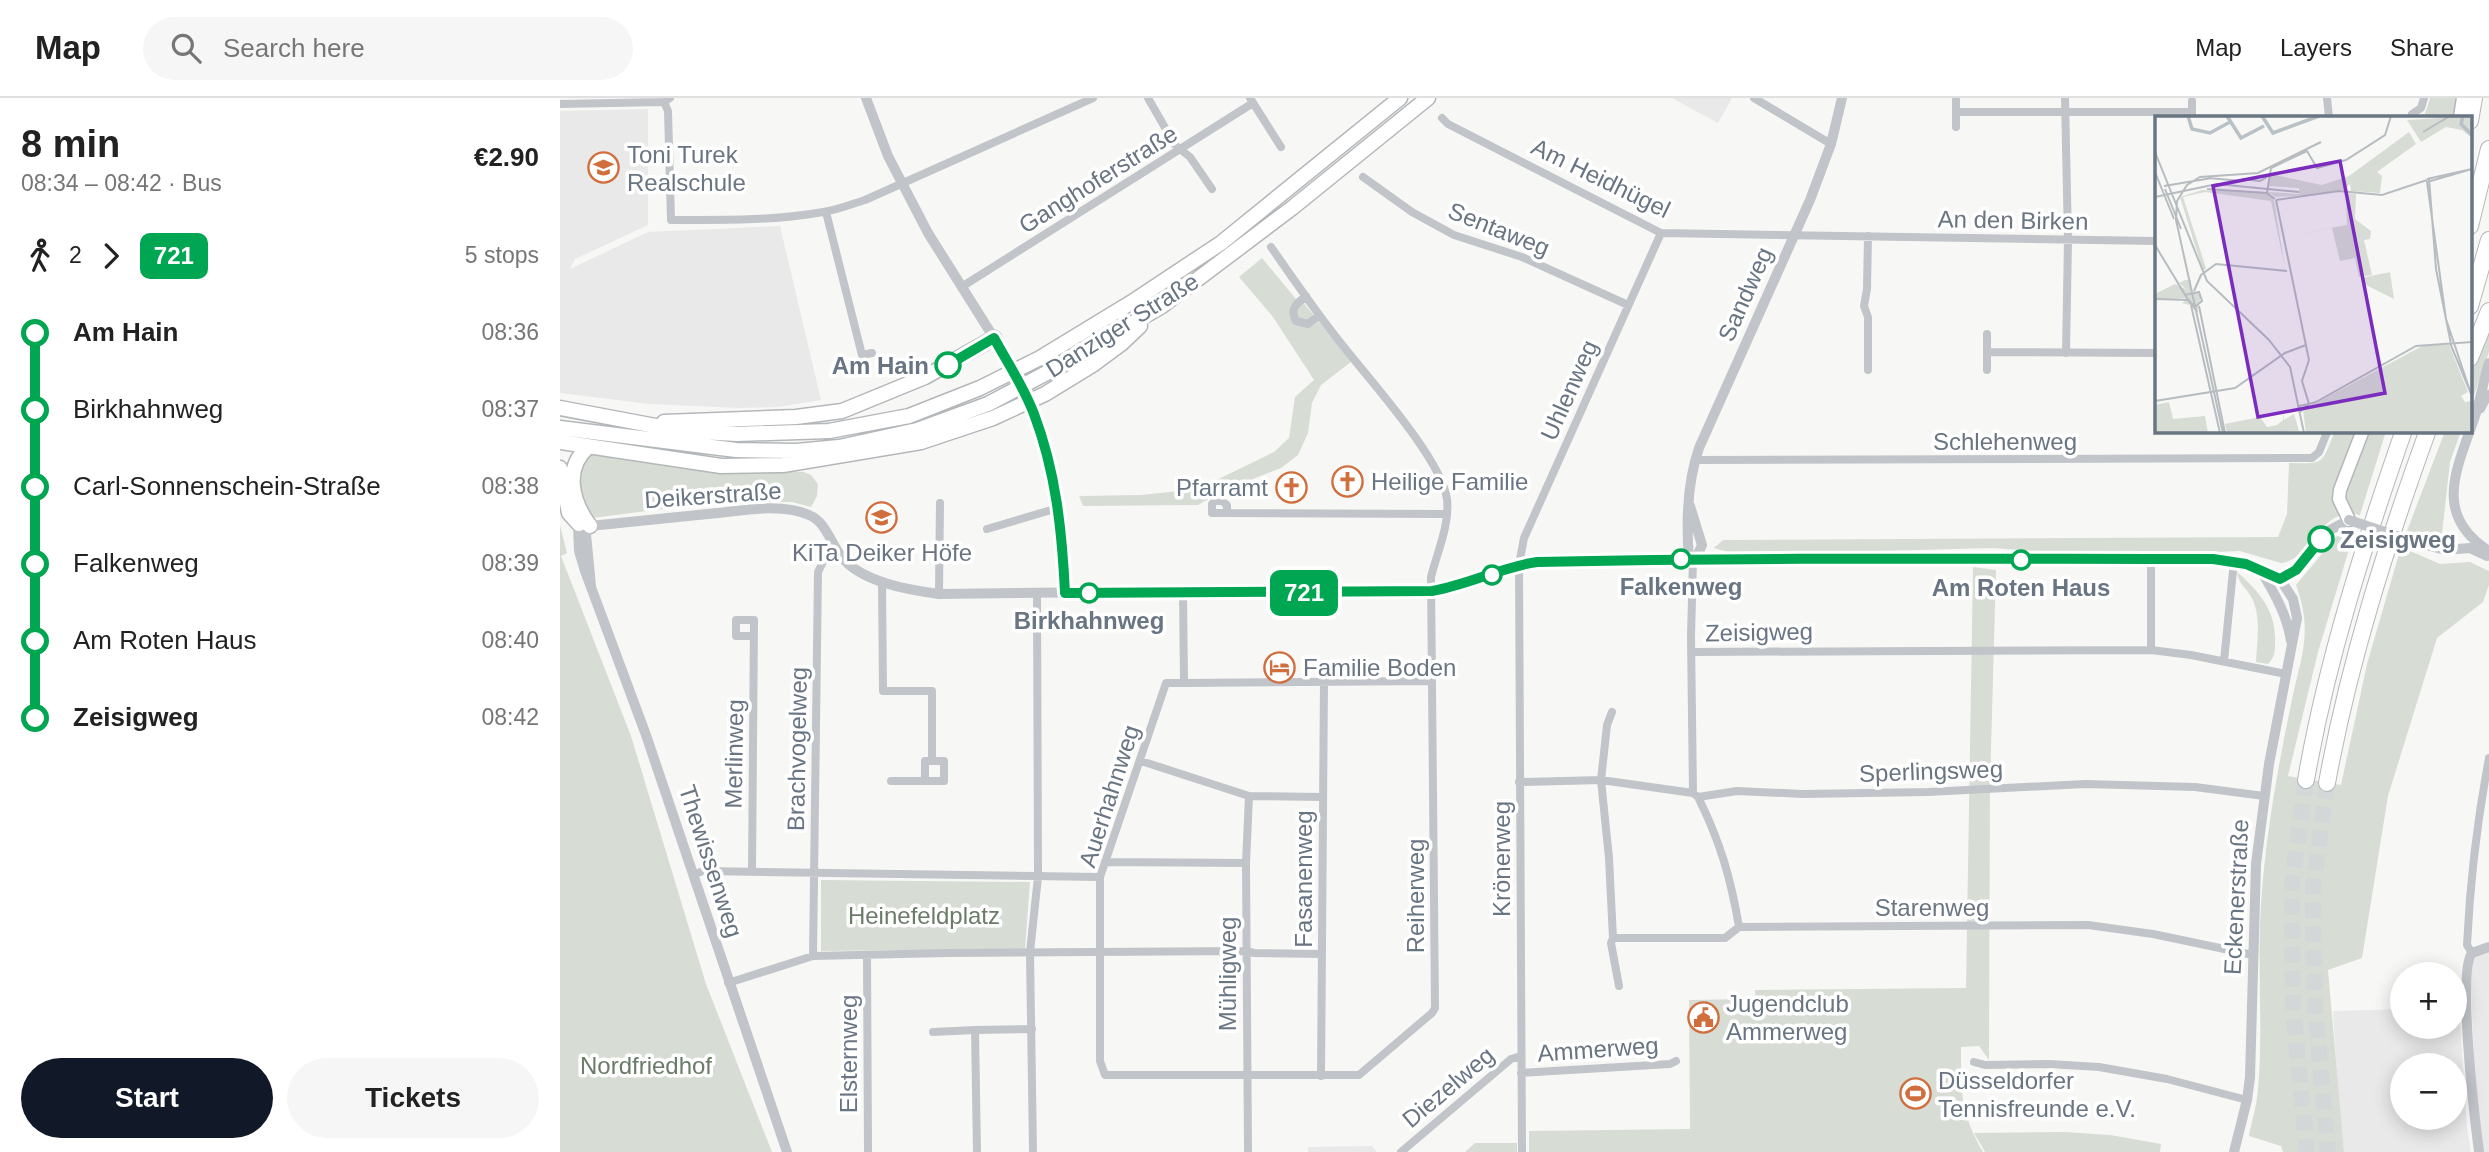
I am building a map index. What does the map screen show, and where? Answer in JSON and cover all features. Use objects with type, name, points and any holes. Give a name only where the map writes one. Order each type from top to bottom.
[{"type":"highway","name":"Danziger Straße","points":[[560,408],[682,431],[737,434],[829,432],[909,416],[980,388],[1089,330],[1221,243],[1400,98]]},
{"type":"highway","name":"Danziger Straße","points":[[560,428],[736,450],[796,451],[839,447],[917,430],[988,404],[1161,306],[1292,208],[1428,98]]},
{"type":"highway","points":[[2471,116],[2474,98]]},
{"type":"highway","points":[[2472,218],[2489,149]]},
{"type":"highway","points":[[2472,299],[2489,240]]},
{"type":"highway","points":[[560,442],[721,466],[783,465],[920,442],[993,418],[1060,385],[1121,344],[1161,306]]},
{"type":"highway","points":[[2472,353],[2489,311]]},
{"type":"highway","points":[[643,423],[796,417],[842,411],[925,377],[994,338]]},
{"type":"highway","points":[[2386,482],[2393,432]]},
{"type":"highway","points":[[2306,779],[2315,727],[2341,625],[2365,541],[2403,432]]},
{"type":"highway","points":[[2327,783],[2349,678],[2427,432]]},
{"type":"highway","points":[[2381,571],[2394,556],[2438,432]]},
{"type":"highway","points":[[584,525],[579,513],[572,472],[577,457],[588,447]]},
{"type":"highway","points":[[560,468],[569,513],[584,525]]},
{"type":"main road","points":[[2459,116],[2463,98]]},
{"type":"main road","points":[[2349,520],[2339,499],[2340,490],[2362,432]]},
{"type":"street","points":[[866,98],[876,128],[928,233],[994,338],[1033,411],[1049,461],[1058,508],[1063,542],[1065,593]]},
{"type":"street","points":[[560,104],[662,100],[668,111],[671,220],[767,219],[826,212],[865,200],[1093,98]]},
{"type":"street","points":[[1148,98],[1175,145],[1190,157],[1213,189]]},
{"type":"street","points":[[1754,98],[1831,144]]},
{"type":"street","name":"Sandweg","points":[[1693,559],[1687,518],[1695,460],[1795,235],[1831,144],[1842,98]]},
{"type":"street","points":[[2065,98],[2068,240],[2066,353]]},
{"type":"street","points":[[2327,98],[2329,116]]},
{"type":"street","points":[[2412,114],[2421,108],[2424,98]]},
{"type":"street","points":[[1252,100],[1281,147]]},
{"type":"street","name":"Ganghoferstraße","points":[[963,286],[1181,150],[1252,100]]},
{"type":"street","points":[[1955,100],[1956,127]]},
{"type":"street","points":[[1956,112],[2192,114],[2192,101]]},
{"type":"street","name":"Am Heidhügel","points":[[1443,118],[1448,124],[1661,233],[1795,235]]},
{"type":"street","name":"Sentaweg","points":[[1363,177],[1412,212],[1454,235],[1522,257],[1628,305]]},
{"type":"street","points":[[826,212],[862,355],[872,353]]},
{"type":"street","name":"Uhlenweg","points":[[1518,565],[1524,538],[1661,233]]},
{"type":"street","name":"An den Birken","points":[[1795,235],[2155,241]]},
{"type":"street","points":[[1868,236],[1864,306],[1868,317],[1868,370]]},
{"type":"street","points":[[1227,513],[1446,514],[1444,488],[1427,455],[1270,247]]},
{"type":"street","points":[[1306,296],[1294,308],[1296,321],[1308,324],[1319,315]]},
{"type":"street","points":[[1987,334],[1987,370]]},
{"type":"street","points":[[1987,352],[2155,353]]},
{"type":"street","points":[[2472,425],[2489,363]]},
{"type":"street","points":[[2476,414],[2489,394]]},
{"type":"street","name":"Schlehenweg","points":[[1695,460],[2316,457],[2327,432]]},
{"type":"street","points":[[2470,432],[2453,480],[2456,508],[2469,536],[2489,551]]},
{"type":"street","points":[[939,594],[940,503]]},
{"type":"street","name":"Sandweg","points":[[1690,506],[1702,545]]},
{"type":"street","points":[[987,529],[1058,508]]},
{"type":"street","name":"Deikerstraße","points":[[584,525],[734,511],[786,509],[814,517],[837,551],[852,567],[908,590],[939,594],[1432,591],[1518,565]]},
{"type":"street","name":"Reiherweg","points":[[1321,1076],[1359,1075],[1433,1013],[1435,1008],[1431,577],[1446,514]]},
{"type":"street","points":[[1518,565],[1537,562],[1733,558],[2151,559],[2234,561],[2280,579],[2296,570],[2330,530],[2349,520],[2445,550],[2470,548],[2489,557]]},
{"type":"street","name":"Thewissenweg","points":[[584,525],[579,551],[646,735],[787,1152]]},
{"type":"street","points":[[2460,548],[2469,536]]},
{"type":"street","points":[[1733,558],[1727,553],[1702,545],[1693,559],[1692,652],[1695,795],[1719,842],[1732,884],[1740,927]]},
{"type":"street","name":"Brachvogelweg","points":[[813,956],[818,572],[824,560],[837,551]]},
{"type":"street","points":[[2151,559],[2151,650]]},
{"type":"street","points":[[2224,662],[2234,561]]},
{"type":"street","name":"Krönerweg","points":[[1518,565],[1522,1152]]},
{"type":"street","name":"Eckenerstraße","points":[[2261,571],[2278,598],[2288,624],[2292,645]]},
{"type":"street","name":"Eckenerstraße","points":[[2234,1152],[2247,1100],[2250,1065],[2256,864],[2264,796],[2286,674],[2297,630],[2296,610],[2289,591],[2280,579]]},
{"type":"street","points":[[883,582],[883,691],[932,691],[932,761]]},
{"type":"street","points":[[1184,591],[1184,683],[1432,681]]},
{"type":"street","points":[[1033,1152],[1030,952],[1038,877],[1037,593]]},
{"type":"street","name":"Merlinweg","points":[[752,872],[754,636]]},
{"type":"street","name":"Zeisigweg","points":[[1692,652],[2151,650],[2286,674]]},
{"type":"street","name":"Fasanenweg","points":[[1321,1076],[1324,681]]},
{"type":"street","name":"Auerhahnweg","points":[[1184,683],[1166,683],[1100,877],[1100,1061],[1105,1075],[1247,1076]]},
{"type":"street","points":[[1612,712],[1606,725],[1601,780],[1609,859],[1613,938],[1611,943],[1619,986]]},
{"type":"street","points":[[2472,953],[2467,945],[2470,881],[2478,815],[2489,758]]},
{"type":"street","points":[[891,781],[925,781],[944,780],[944,761],[925,761],[925,781]]},
{"type":"street","points":[[1141,761],[1249,796],[1323,797]]},
{"type":"street","name":"Sperlingsweg","points":[[1519,782],[1601,780],[1695,795],[1737,791],[1803,794],[1928,792],[2085,784],[2195,786],[2264,796]]},
{"type":"street","name":"Mühligweg","points":[[1248,1152],[1246,863],[1249,796]]},
{"type":"street","points":[[1105,862],[1246,863]]},
{"type":"street","points":[[694,874],[704,871],[1100,877]]},
{"type":"street","name":"Starenweg","points":[[1613,938],[1724,939],[1740,927],[2088,925],[2153,934],[2253,955]]},
{"type":"street","points":[[2479,1152],[2468,1050],[2466,966],[2472,953],[2489,947]]},
{"type":"street","points":[[728,983],[813,956],[1100,951],[1322,954]]},
{"type":"street","name":"Elsternweg","points":[[867,956],[869,1152]]},
{"type":"street","points":[[933,1031],[1032,1029]]},
{"type":"street","points":[[975,1030],[977,1152]]},
{"type":"street","name":"Diezelweg","points":[[1401,1152],[1511,1059],[1521,1056]]},
{"type":"street","name":"Ammerweg","points":[[1521,1073],[1670,1064],[1676,1061]]},
{"type":"street","points":[[1974,1062],[1985,1065],[2049,1064],[2099,1067],[2167,1079],[2247,1100]]},
{"type":"street","points":[[1247,1076],[1321,1076]]},
{"type":"shaded area","points":[[1672,98],[1732,98],[1718,123]]},
{"type":"shaded area","points":[[648,109],[648,225],[575,259],[570,269],[648,232],[780,226],[821,400],[778,407],[740,408],[650,404],[560,393],[560,111]]},
{"type":"shaded area","points":[[2489,951],[2489,1152],[2482,1152],[2477,1126],[2470,967],[2477,955]]},
{"type":"shaded area","points":[[2390,1009],[2390,1039],[2461,1039],[2462,1053],[2390,1053],[2390,1130],[2467,1130],[2467,1127],[2471,1152],[2344,1152],[2333,1011]]},
{"type":"shaded area","points":[[1372,1146],[1377,1152],[1308,1152],[1308,1147]]},
{"type":"green space","points":[[2430,98],[2460,98],[2465,116],[2424,116]]},
{"type":"green space","points":[[1262,258],[1296,299],[1299,297],[1351,362],[1321,385],[1312,403],[1308,433],[1298,455],[1281,468],[1227,489],[1198,505],[1083,506],[1079,496],[1141,495],[1198,489],[1274,452],[1289,438],[1295,397],[1314,380],[1273,317],[1239,277]]},
{"type":"green space","points":[[2489,325],[2489,352],[2472,401],[2472,367]]},
{"type":"green space","points":[[2335,432],[2386,432],[2360,515],[2346,514],[2335,518],[2325,525],[2301,553],[2292,560],[2281,563],[2240,551],[2147,555],[1992,548],[1739,555],[1714,548],[1723,540],[2278,537],[2287,514],[2289,463],[2316,462],[2321,460]]},
{"type":"green space","points":[[2445,432],[2461,432],[2450,462],[2442,534],[2434,538],[2407,531]]},
{"type":"green space","points":[[588,451],[706,468],[804,472],[811,475],[818,484],[817,496],[811,507],[792,502],[766,502],[679,507],[592,518],[583,510],[577,465]]},
{"type":"green space","name":"Nordfriedhof","points":[[560,525],[567,553],[561,556],[631,736],[706,984],[772,1152],[560,1152]]},
{"type":"green space","points":[[2349,531],[2354,533],[2318,652],[2288,776],[2341,785],[2367,664],[2401,547],[2440,564],[2470,562],[2489,571],[2489,585],[2483,602],[2437,638],[2388,796],[2362,958],[2328,970],[2344,1152],[2283,1152],[2281,1146],[2249,1136],[2257,1100],[2259,1069],[2260,924],[2264,869],[2280,759],[2304,646],[2304,618],[2296,585],[2336,537]]},
{"type":"green space","points":[[1973,567],[1996,570],[1990,786],[1989,1060],[1979,1046],[1961,1047],[1963,1101],[1975,1138],[1983,1152],[1529,1152],[1529,1131],[1690,1129],[1689,1000],[1755,999],[1755,990],[1966,988]]},
{"type":"green space","points":[[2237,572],[2260,595],[2270,612],[2275,647],[2268,664],[2256,662],[2256,610]]},
{"type":"green space","name":"Heinefeldplatz","points":[[821,880],[1030,882],[1025,949],[821,951]]},
{"type":"green space","points":[[2065,1132],[2110,1135],[2161,1144],[2160,1152],[1985,1152],[1974,1133]]},
{"type":"green space","points":[[1475,1143],[1517,1143],[1517,1152],[1465,1152]]},
{"type":"tunnel","points":[[2306,780],[2292,884],[2293,1011],[2307,1152]]},
{"type":"tunnel","points":[[2327,783],[2313,890],[2315,1009],[2328,1152]]},
{"type":"bus line","name":"721","points":[[948,365],[994,338],[1033,411],[1056,493],[1063,542],[1065,593],[1432,591],[1518,565],[1537,562],[1715,558],[2213,559],[2246,564],[2280,579],[2296,570],[2321,539]]},
{"type":"place","name":"Toni Turek Realschule","points":[[604,168]]},
{"type":"place","name":"Am Hain","points":[[948,365]]},
{"type":"place","name":"Heilige Familie","points":[[1348,481]]},
{"type":"place","name":"Pfarramt","points":[[1291,487]]},
{"type":"place","name":"KiTa Deiker Höfe","points":[[882,518]]},
{"type":"place","name":"Zeisigweg","points":[[2321,539]]},
{"type":"place","name":"Falkenweg","points":[[1681,559]]},
{"type":"place","name":"Am Roten Haus","points":[[2021,560]]},
{"type":"place","name":"Birkhahnweg","points":[[1089,593]]},
{"type":"place","name":"Familie Boden","points":[[1280,667]]},
{"type":"place","name":"Jugendclub Ammerweg","points":[[1703,1017]]},
{"type":"place","name":"Düsseldorfer Tennisfreunde e.V.","points":[[1915,1094]]}]
